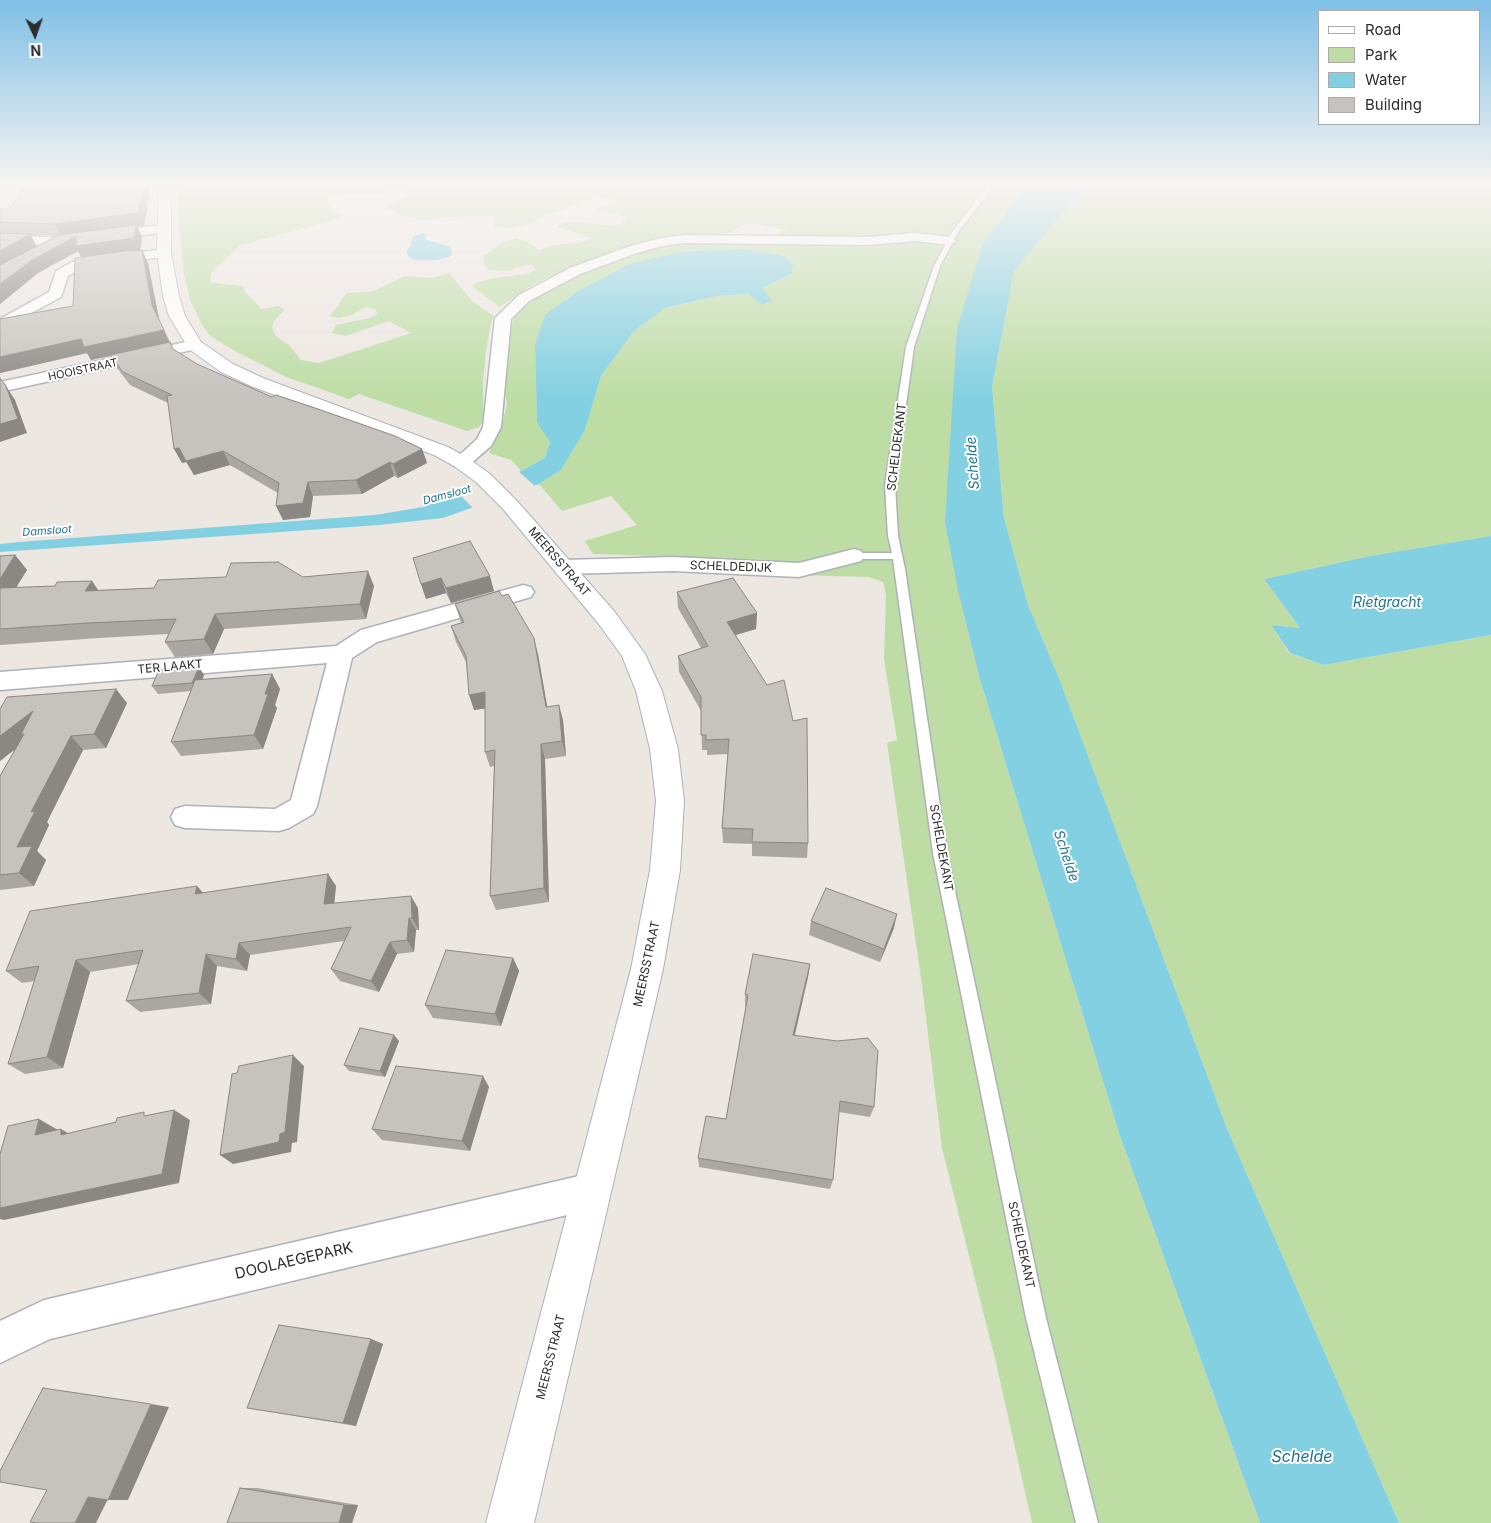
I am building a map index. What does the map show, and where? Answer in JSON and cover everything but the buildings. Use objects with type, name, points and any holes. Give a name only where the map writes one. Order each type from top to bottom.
[{"type":"main road","name":"MEERSSTRAAT","points":[[164,255],[171,296],[177,316],[195,345],[227,368],[257,382],[441,450],[483,478],[510,504],[606,617],[632,654],[650,691],[664,749],[670,801],[665,870],[647,969],[510,1523]]},
{"type":"street","points":[[0,276],[34,255]]},
{"type":"street","points":[[0,325],[56,294],[61,274],[77,265],[149,255]]},
{"type":"street","points":[[461,462],[485,442],[492,427],[503,318],[524,298],[575,271],[618,255]]},
{"type":"street","name":"HOOISTRAAT","points":[[0,388],[195,345]]},
{"type":"street","name":"SCHELDEDIJK","points":[[564,567],[673,564],[799,570],[854,556]]},
{"type":"street","name":"TER LAAKT","points":[[0,681],[341,654],[369,636],[523,592]]},
{"type":"street","points":[[185,818],[279,820],[303,806],[341,654]]},
{"type":"street","name":"DOOLAEGEPARK","points":[[0,1343],[44,1320],[592,1191]]},
{"type":"lane","name":"SCHELDEKANT","points":[[943,255],[937,266],[910,347],[890,485],[893,536],[940,853],[1036,1318],[1087,1523]]},
{"type":"lane","name":"SCHELDEDIJK","points":[[854,556],[897,556]]},
{"type":"green space","points":[[182,255],[230,255],[211,273],[210,281],[243,286],[245,292],[262,309],[278,306],[285,309],[274,321],[272,328],[276,336],[289,345],[301,360],[319,363],[411,333],[389,321],[345,336],[332,333],[336,325],[370,318],[377,314],[376,310],[367,306],[352,315],[339,318],[330,316],[347,293],[374,291],[405,276],[432,278],[449,273],[472,301],[494,316],[486,352],[483,382],[483,421],[479,427],[467,431],[359,394],[349,399],[286,377],[210,336],[202,325],[190,300]]},
{"type":"green space","points":[[604,255],[568,268],[529,287],[500,307],[473,287],[476,283],[489,279],[529,273],[535,269],[533,265],[516,267],[510,271],[489,270],[484,264],[484,256]]},
{"type":"green space","points":[[631,255],[678,255],[535,345],[537,421],[550,442],[545,458],[521,471],[511,460],[489,453],[502,426],[507,403],[505,391],[510,329],[516,314],[545,290],[575,276]]},
{"type":"green space","points":[[779,255],[981,255],[959,595],[979,676],[1119,1133],[1260,1523],[1032,1523],[996,1363],[942,1148],[922,985],[887,743],[897,740],[884,659],[886,595],[883,582],[868,577],[796,575],[770,560],[593,554],[585,541],[637,525],[611,496],[562,511],[539,484],[561,470],[585,430],[601,376],[634,331],[665,308],[717,296],[748,294],[791,274],[784,256]]},
{"type":"green space","points":[[1027,255],[1491,255],[1491,536],[1370,556],[1264,579],[1300,628],[1271,625],[1289,653],[1324,665],[1491,635],[1491,1523],[1399,1523],[1228,1131],[1059,678],[1028,605],[1004,518],[992,387],[1014,271]]},
{"type":"water","points":[[408,255],[451,255],[436,260],[416,260]]},
{"type":"water","points":[[668,255],[779,255],[784,256],[793,264],[791,274],[762,288],[772,300],[762,305],[748,294],[717,296],[665,308],[634,331],[601,376],[585,430],[561,470],[539,484],[443,518],[379,525],[0,552],[0,544],[19,542],[375,515],[423,507],[521,471],[545,458],[550,442],[537,422],[535,345],[545,315],[578,291],[630,264]]},
{"type":"water","name":"Schelde","points":[[979,255],[1027,255],[1014,271],[992,387],[1004,518],[1028,605],[1059,678],[1228,1131],[1399,1523],[1260,1523],[1119,1133],[979,676],[959,595],[945,522],[957,329]]},
{"type":"water","name":"Rietgracht","points":[[1491,536],[1491,635],[1324,665],[1290,653],[1271,625],[1300,628],[1264,579],[1370,556]]},
{"type":"pier","points":[[517,470],[536,487],[475,510],[458,493]]},
{"type":"water label","name":"Damsloot","points":[[447,495]]},
{"type":"water label","name":"Damsloot","points":[[47,531]]}]
